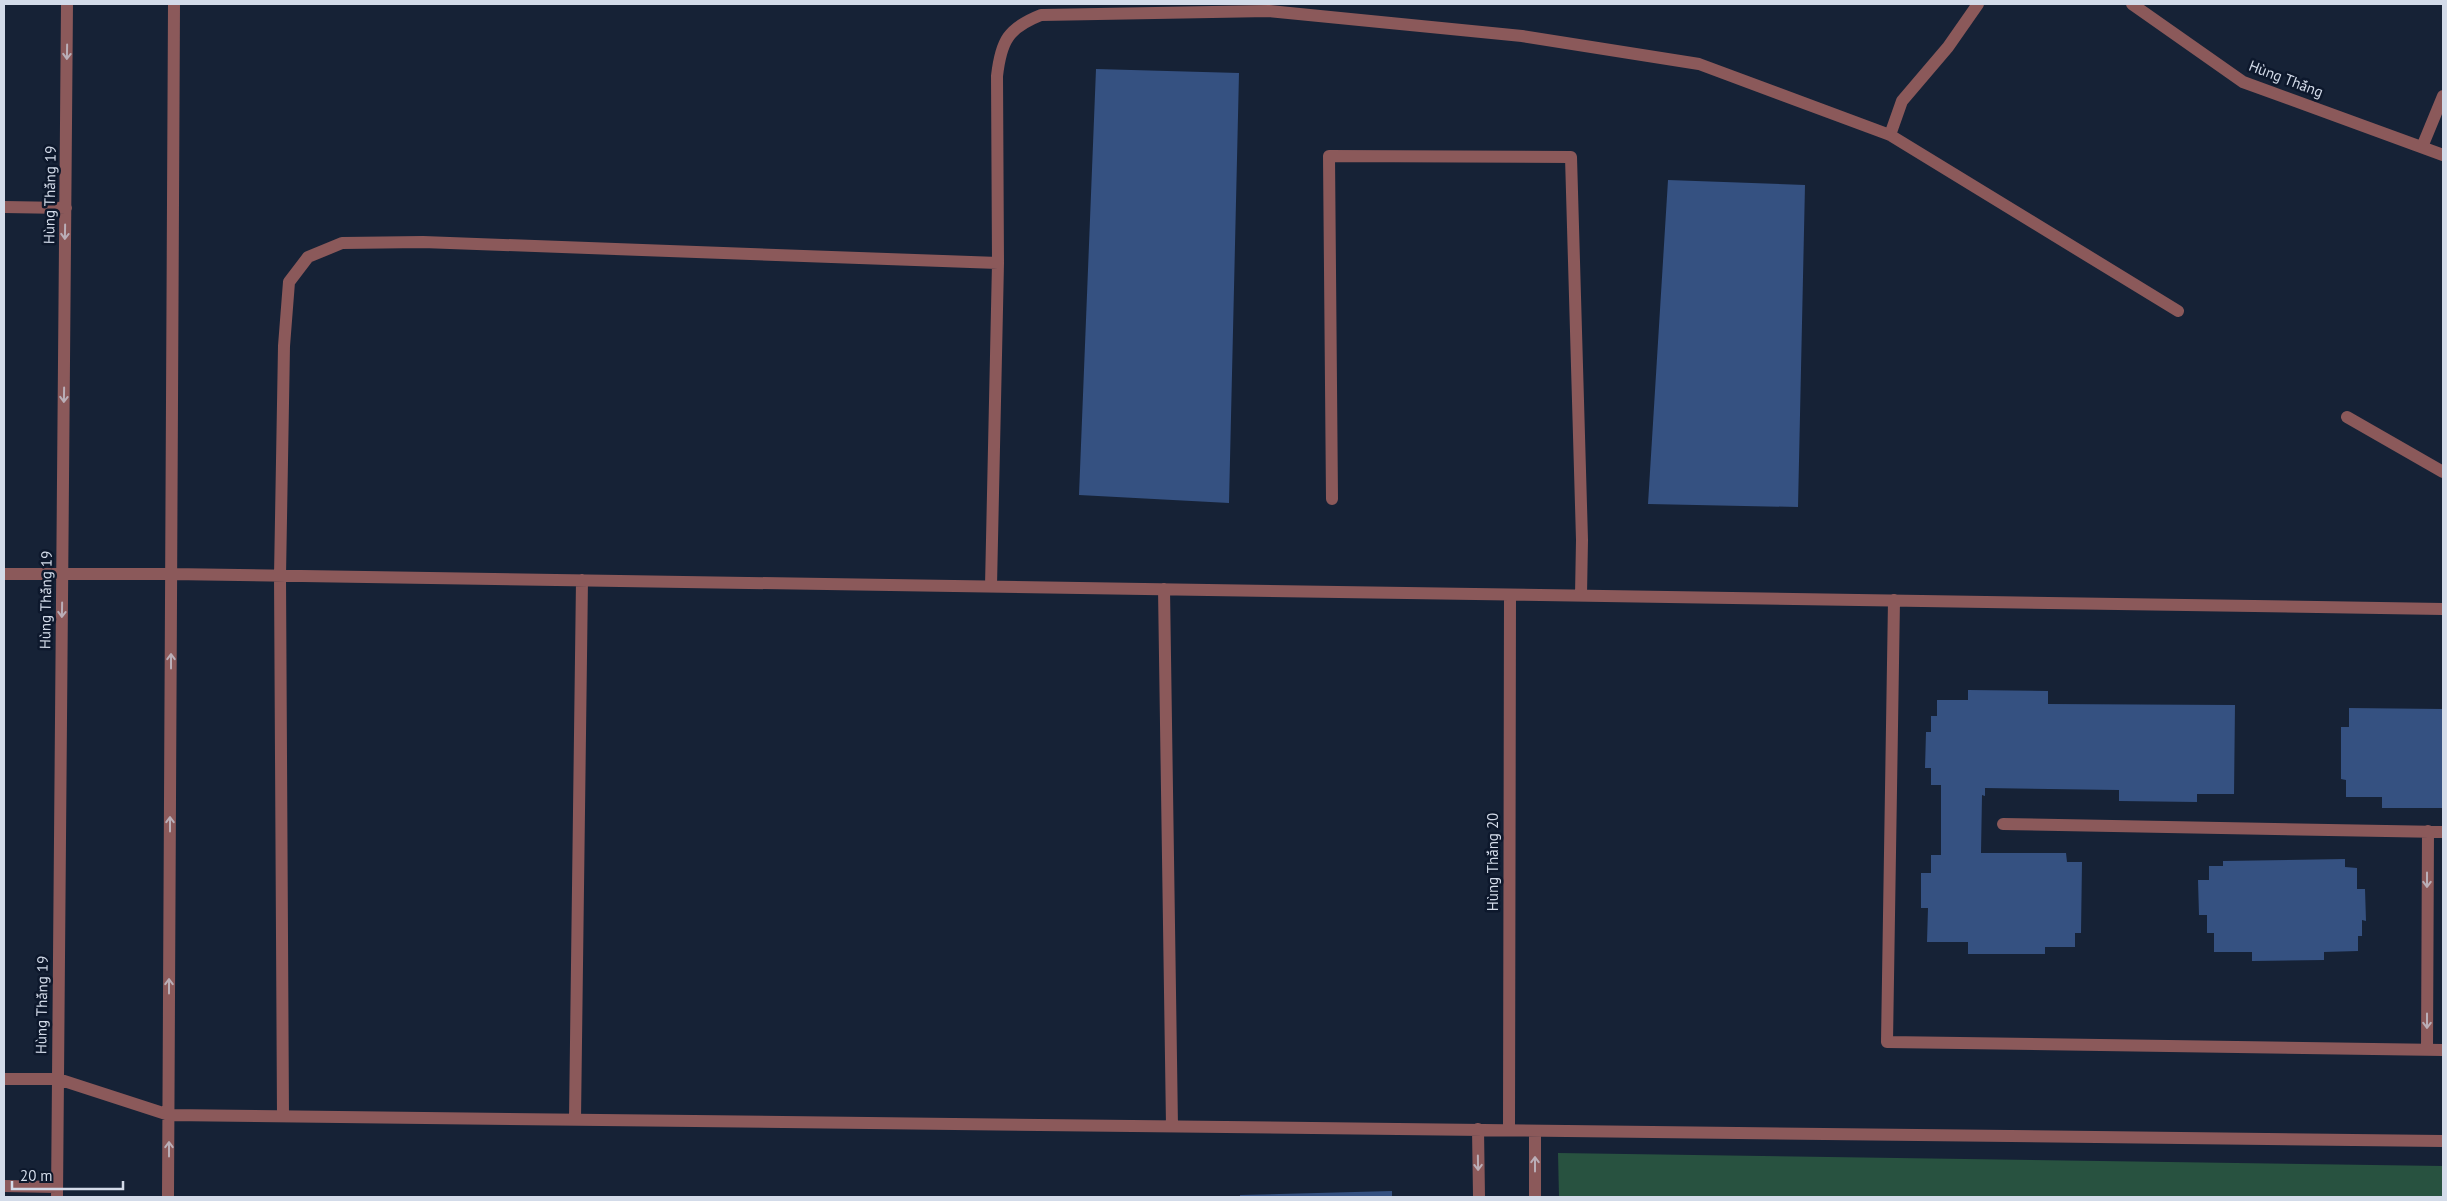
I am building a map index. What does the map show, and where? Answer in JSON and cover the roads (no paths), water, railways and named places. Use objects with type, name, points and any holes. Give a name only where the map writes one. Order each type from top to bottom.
[{"type":"street","name":"Hùng Thắng 19","points":[[57,1192],[68,4]]},
{"type":"street","points":[[168,1197],[174,4]]},
{"type":"street","points":[[1890,135],[1902,101],[1948,47],[1978,4]]},
{"type":"street","name":"Hùng Thắng","points":[[2132,4],[2244,82],[2443,155]]},
{"type":"street","points":[[991,586],[998,263],[999,60],[1005,41],[1020,23],[1041,15],[1269,11],[1522,36],[1700,64],[1890,135],[2178,311]]},
{"type":"street","points":[[2422,147],[2443,96]]},
{"type":"street","points":[[1332,499],[1330,156],[1571,157],[1582,540],[1581,596]]},
{"type":"street","points":[[4,207],[66,208]]},
{"type":"street","points":[[283,1116],[280,576],[284,346],[289,282],[308,257],[342,243],[423,242],[998,263]]},
{"type":"street","points":[[2347,417],[2443,472]]},
{"type":"street","points":[[4,574],[172,574],[2443,608]]},
{"type":"street","points":[[575,1119],[582,580]]},
{"type":"street","points":[[1164,589],[1172,1126]]},
{"type":"street","name":"Hùng Thắng 20","points":[[1509,1130],[1510,595]]},
{"type":"street","points":[[1894,600],[1887,1042],[2443,1050]]},
{"type":"street","points":[[2004,824],[2443,832]]},
{"type":"street","points":[[2427,1050],[2428,831]]},
{"type":"street","points":[[4,1079],[58,1079],[169,1115],[2443,1141]]},
{"type":"street","points":[[1478,1129],[1479,1197]]},
{"type":"street","points":[[1535,1131],[1535,1197]]},
{"type":"street","points":[[4,1186],[57,1192]]}]
